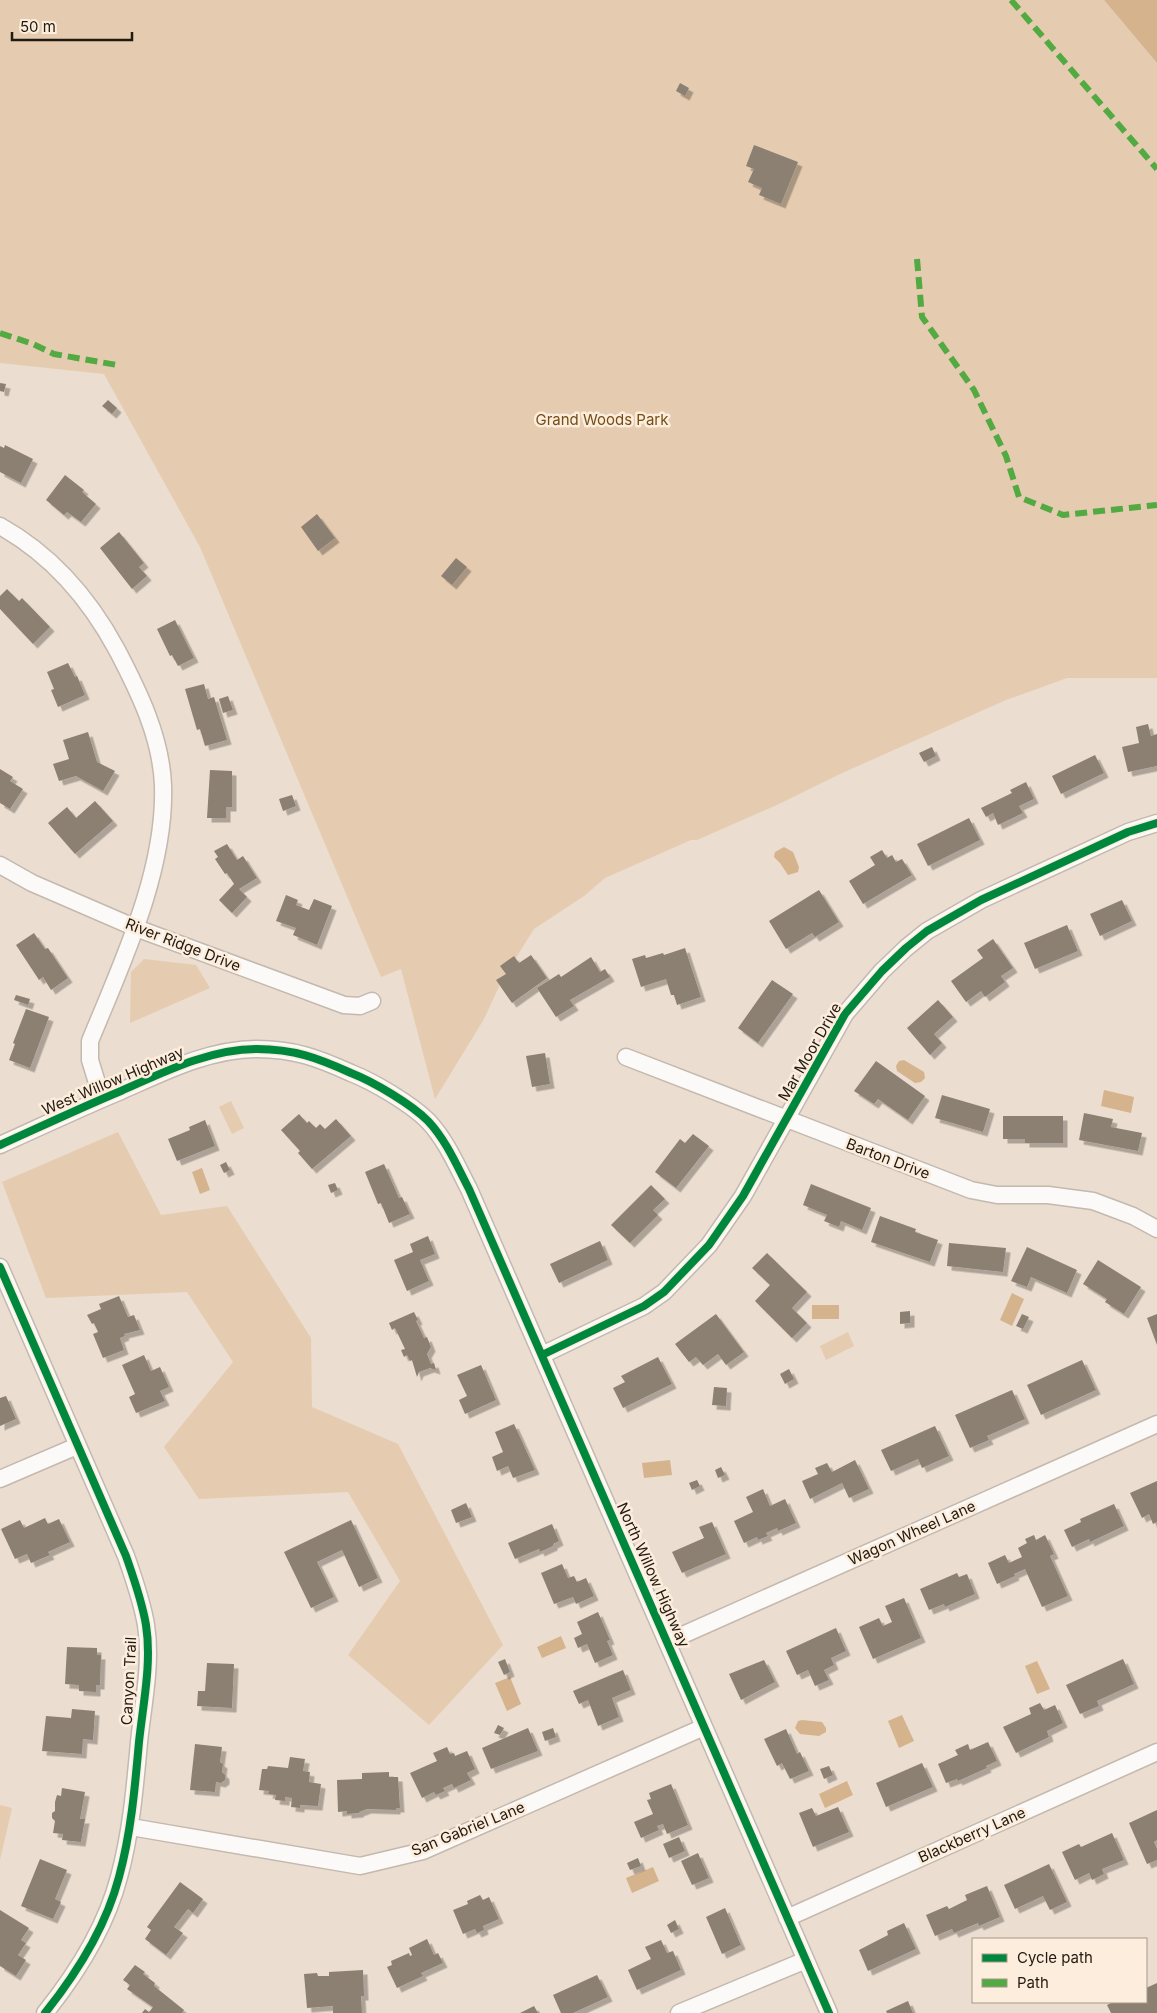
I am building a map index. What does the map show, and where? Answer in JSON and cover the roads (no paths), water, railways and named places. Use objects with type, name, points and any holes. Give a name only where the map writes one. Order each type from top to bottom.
[{"type":"street","points":[[0,526],[44,556],[70,581],[90,606],[112,640],[136,686],[152,728],[163,785],[162,814],[157,850],[136,928],[90,1041],[90,1060],[102,1099]]},
{"type":"street","name":"Mar Moor Drive","points":[[542,1355],[619,1320],[644,1306],[669,1287],[709,1245],[743,1196],[845,1014],[882,971],[913,942],[955,913],[981,900],[1128,832],[1157,823]]},
{"type":"street","name":"River Ridge Drive","points":[[0,865],[32,883],[136,928],[344,1005],[360,1006],[372,1001]]},
{"type":"street","name":"West Willow Highway","points":[[0,1145],[176,1066],[217,1054],[255,1049],[282,1050],[311,1055],[360,1076],[390,1093],[428,1121],[448,1149]]},
{"type":"street","name":"Barton Drive","points":[[626,1056],[971,1190],[997,1195],[1048,1195],[1093,1201],[1133,1216],[1157,1230]]},
{"type":"street","name":"North Willow Highway","points":[[448,1149],[468,1189],[542,1355],[829,2013]]},
{"type":"street","name":"Canyon Trail","points":[[0,1267],[126,1556],[140,1593],[146,1627],[147,1663],[130,1827],[119,1878],[97,1935],[62,1991],[45,2013]]},
{"type":"street","name":"Wagon Wheel Lane","points":[[667,1642],[1157,1424]]},
{"type":"street","points":[[0,1479],[77,1446]]},
{"type":"street","name":"San Gabriel Lane","points":[[130,1827],[360,1866],[423,1851],[704,1727]]},
{"type":"street","name":"Blackberry Lane","points":[[787,1918],[1157,1752]]},
{"type":"street","points":[[678,2013],[806,1960]]},
{"type":"park label","name":"Grand Woods Park","points":[[602,420]]}]
